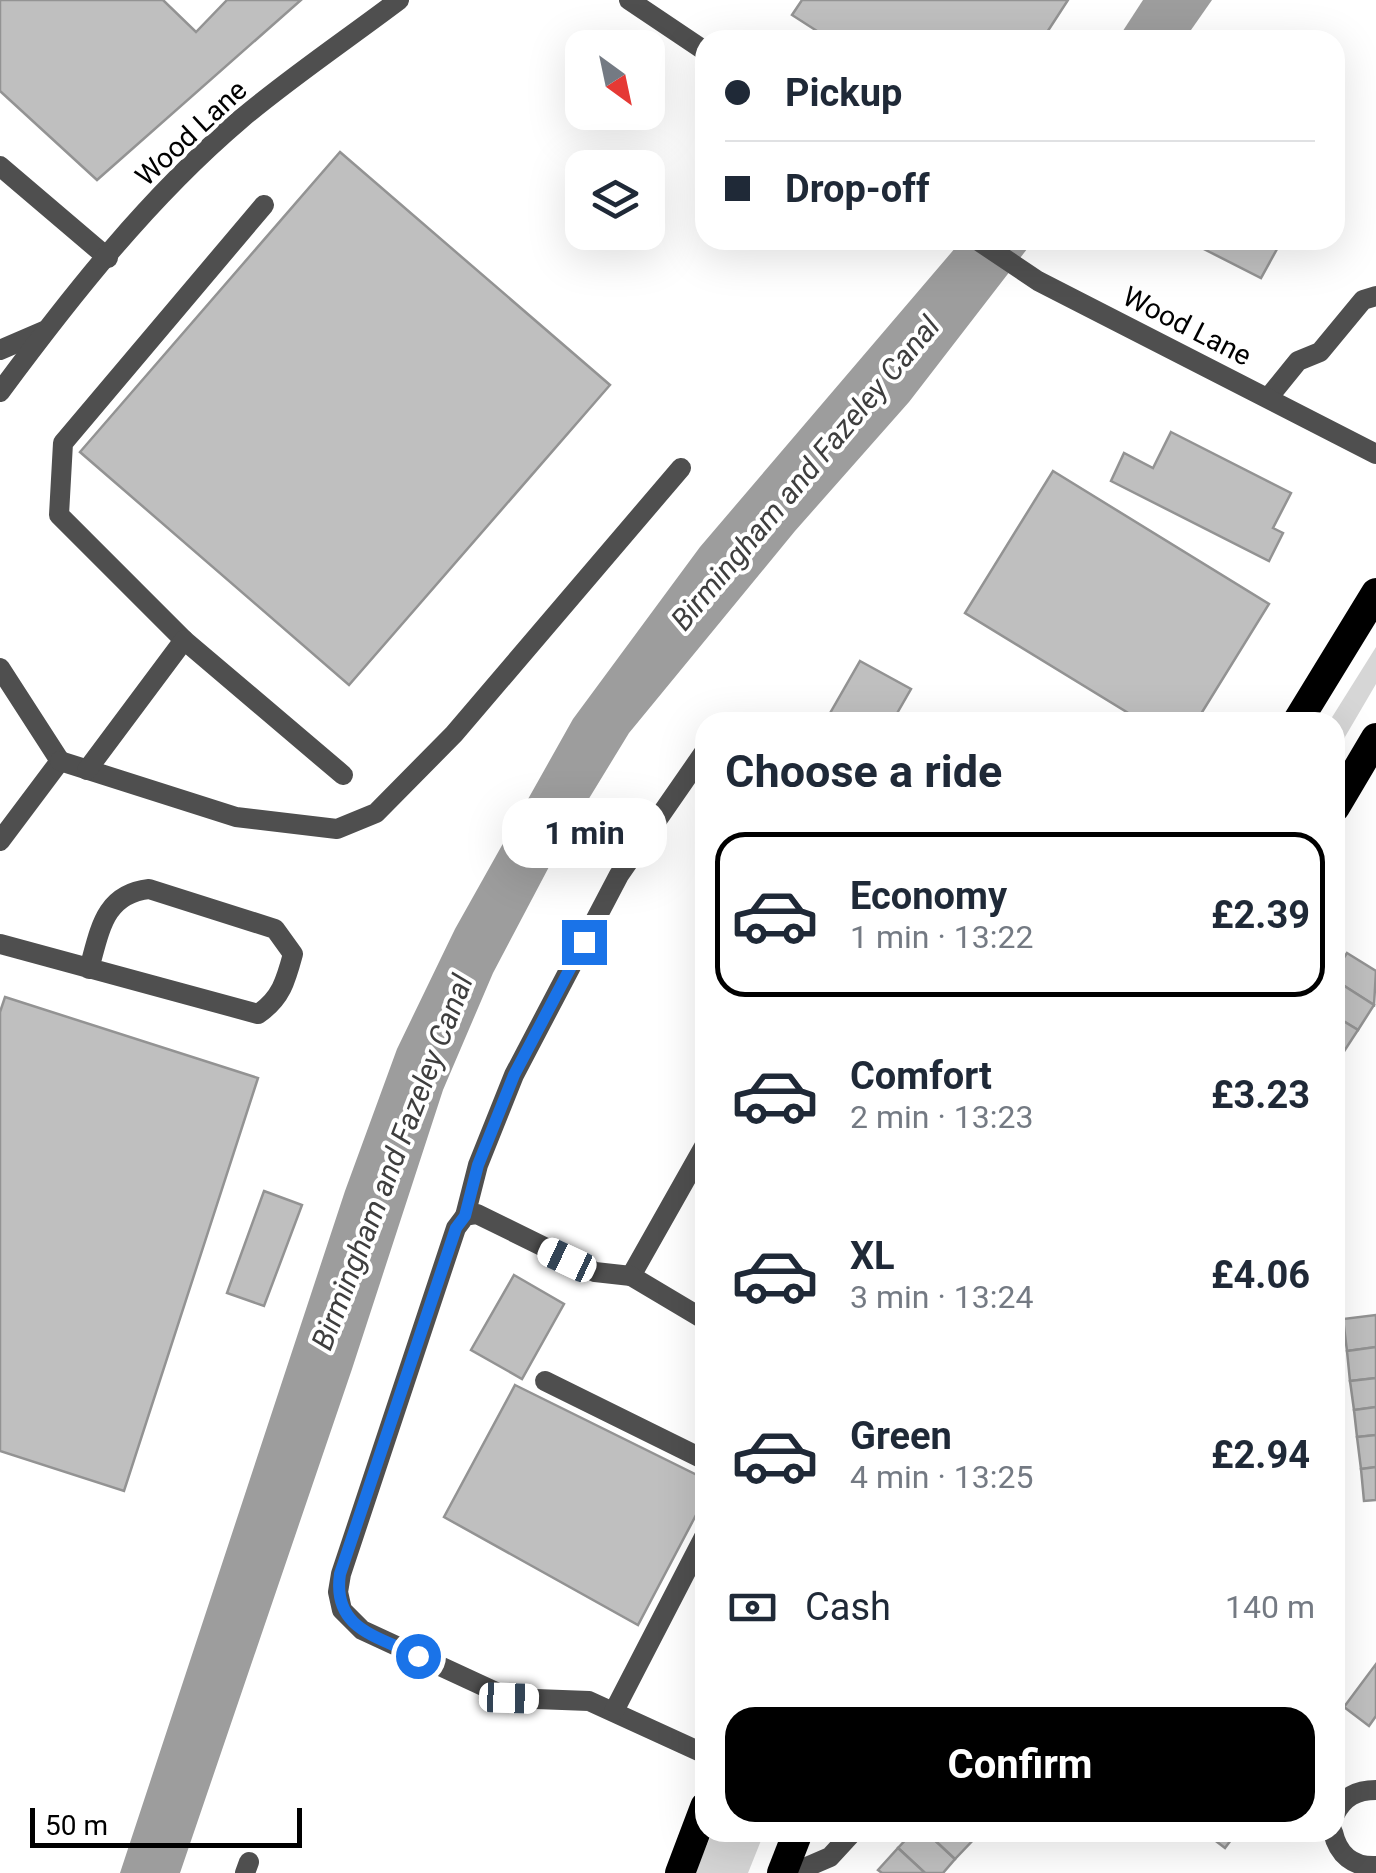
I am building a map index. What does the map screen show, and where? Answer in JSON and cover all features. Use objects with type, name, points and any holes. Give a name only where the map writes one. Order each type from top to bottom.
[{"type":"highway","points":[[1303,712],[1376,594]]},
{"type":"highway","points":[[1345,791],[1376,738]]},
{"type":"highway","points":[[680,1873],[695,1833]]},
{"type":"highway","points":[[782,1873],[794,1842]]},
{"type":"street","name":"Wood Lane","points":[[0,392],[45,331],[172,184],[241,119],[398,0]]},
{"type":"street","points":[[629,0],[695,44]]},
{"type":"street","points":[[0,166],[108,258]]},
{"type":"street","points":[[264,204],[62,443],[59,514],[184,640],[343,775]]},
{"type":"street","name":"Wood Lane","points":[[992,250],[1038,281],[1376,454]]},
{"type":"street","points":[[1268,398],[1298,360],[1320,352],[1363,300],[1376,296]]},
{"type":"street","name":"Wood Lane","points":[[0,350],[45,331]]},
{"type":"street","points":[[0,668],[60,761],[236,817],[337,829],[376,813],[454,734],[681,468]]},
{"type":"street","points":[[87,770],[184,640]]},
{"type":"street","points":[[0,841],[60,761]]},
{"type":"street","points":[[695,766],[619,876],[514,1075],[478,1165],[465,1216],[456,1228],[340,1574],[338,1592],[342,1610],[362,1630],[509,1698],[589,1700],[695,1749]]},
{"type":"street","points":[[0,944],[90,969],[258,1014],[273,1005],[286,984],[293,954],[276,929],[149,889],[127,891],[114,904],[100,931],[90,969]]},
{"type":"street","points":[[631,1276],[695,1163]]},
{"type":"street","points":[[465,1216],[476,1214],[595,1272],[631,1276],[695,1314]]},
{"type":"street","points":[[545,1381],[695,1455]]},
{"type":"street","points":[[614,1712],[695,1554]]},
{"type":"street","points":[[1345,1800],[1352,1794],[1376,1790]]},
{"type":"street","points":[[793,1873],[830,1857],[843,1842]]},
{"type":"street","points":[[1336,1842],[1356,1864],[1376,1866]]},
{"type":"shaded area","points":[[1376,647],[1376,684],[1345,737],[1345,712],[1335,712]]},
{"type":"shaded area","points":[[708,1842],[760,1842],[748,1873],[695,1873]]},
{"type":"water","points":[[1143,0],[1212,0],[1191,30],[1124,30]]},
{"type":"water","name":"Birmingham and Fazeley Canal","points":[[953,250],[1026,250],[909,402],[795,531],[629,733],[560,846],[493,973],[443,1090],[180,1873],[120,1873],[345,1191],[397,1049],[455,929],[573,719],[700,547]]},
{"type":"building","points":[[0,0],[163,0],[196,32],[227,0],[301,0],[97,180],[0,91]]},
{"type":"building","points":[[802,0],[1068,0],[1048,30],[815,30],[792,15]]},
{"type":"building","points":[[340,152],[610,385],[349,685],[80,452]]},
{"type":"building","points":[[1206,250],[1276,250],[1261,278]]},
{"type":"building","points":[[1171,432],[1291,493],[1273,528],[1283,533],[1269,561],[1111,481],[1124,453],[1153,468]]},
{"type":"building","points":[[1053,471],[1269,604],[1202,712],[1127,712],[965,613]]},
{"type":"building","points":[[860,661],[911,689],[898,712],[831,712]]},
{"type":"building","points":[[1347,953],[1376,971],[1374,1005],[1345,986]]},
{"type":"building","points":[[1345,986],[1374,1005],[1358,1030],[1345,1022]]},
{"type":"building","points":[[5,997],[258,1078],[124,1491],[0,1451],[0,1012]]},
{"type":"building","points":[[1345,1022],[1358,1030],[1345,1050]]},
{"type":"building","points":[[264,1191],[302,1205],[264,1306],[227,1293]]},
{"type":"building","points":[[514,1275],[564,1304],[522,1379],[471,1350]]},
{"type":"building","points":[[1376,1315],[1376,1347],[1347,1351],[1345,1319]]},
{"type":"building","points":[[1376,1347],[1376,1378],[1350,1381],[1347,1351]]},
{"type":"building","points":[[1376,1378],[1376,1407],[1354,1410],[1350,1381]]},
{"type":"building","points":[[515,1385],[695,1474],[695,1517],[638,1625],[444,1517]]},
{"type":"building","points":[[1376,1407],[1376,1435],[1357,1437],[1354,1410]]},
{"type":"building","points":[[1376,1435],[1376,1467],[1361,1469],[1357,1437]]},
{"type":"building","points":[[1376,1467],[1376,1500],[1364,1501],[1361,1469]]},
{"type":"building","points":[[1376,1664],[1376,1716],[1369,1726],[1345,1706]]},
{"type":"building","points":[[904,1842],[937,1842],[955,1859],[943,1873],[925,1873],[898,1848]]},
{"type":"building","points":[[937,1842],[971,1842],[955,1859]]},
{"type":"building","points":[[898,1848],[925,1873],[878,1870]]},
{"type":"route","points":[[418,1656],[349,1620],[338,1592],[340,1574],[456,1228],[465,1216],[478,1165],[514,1075],[584,942]]}]
